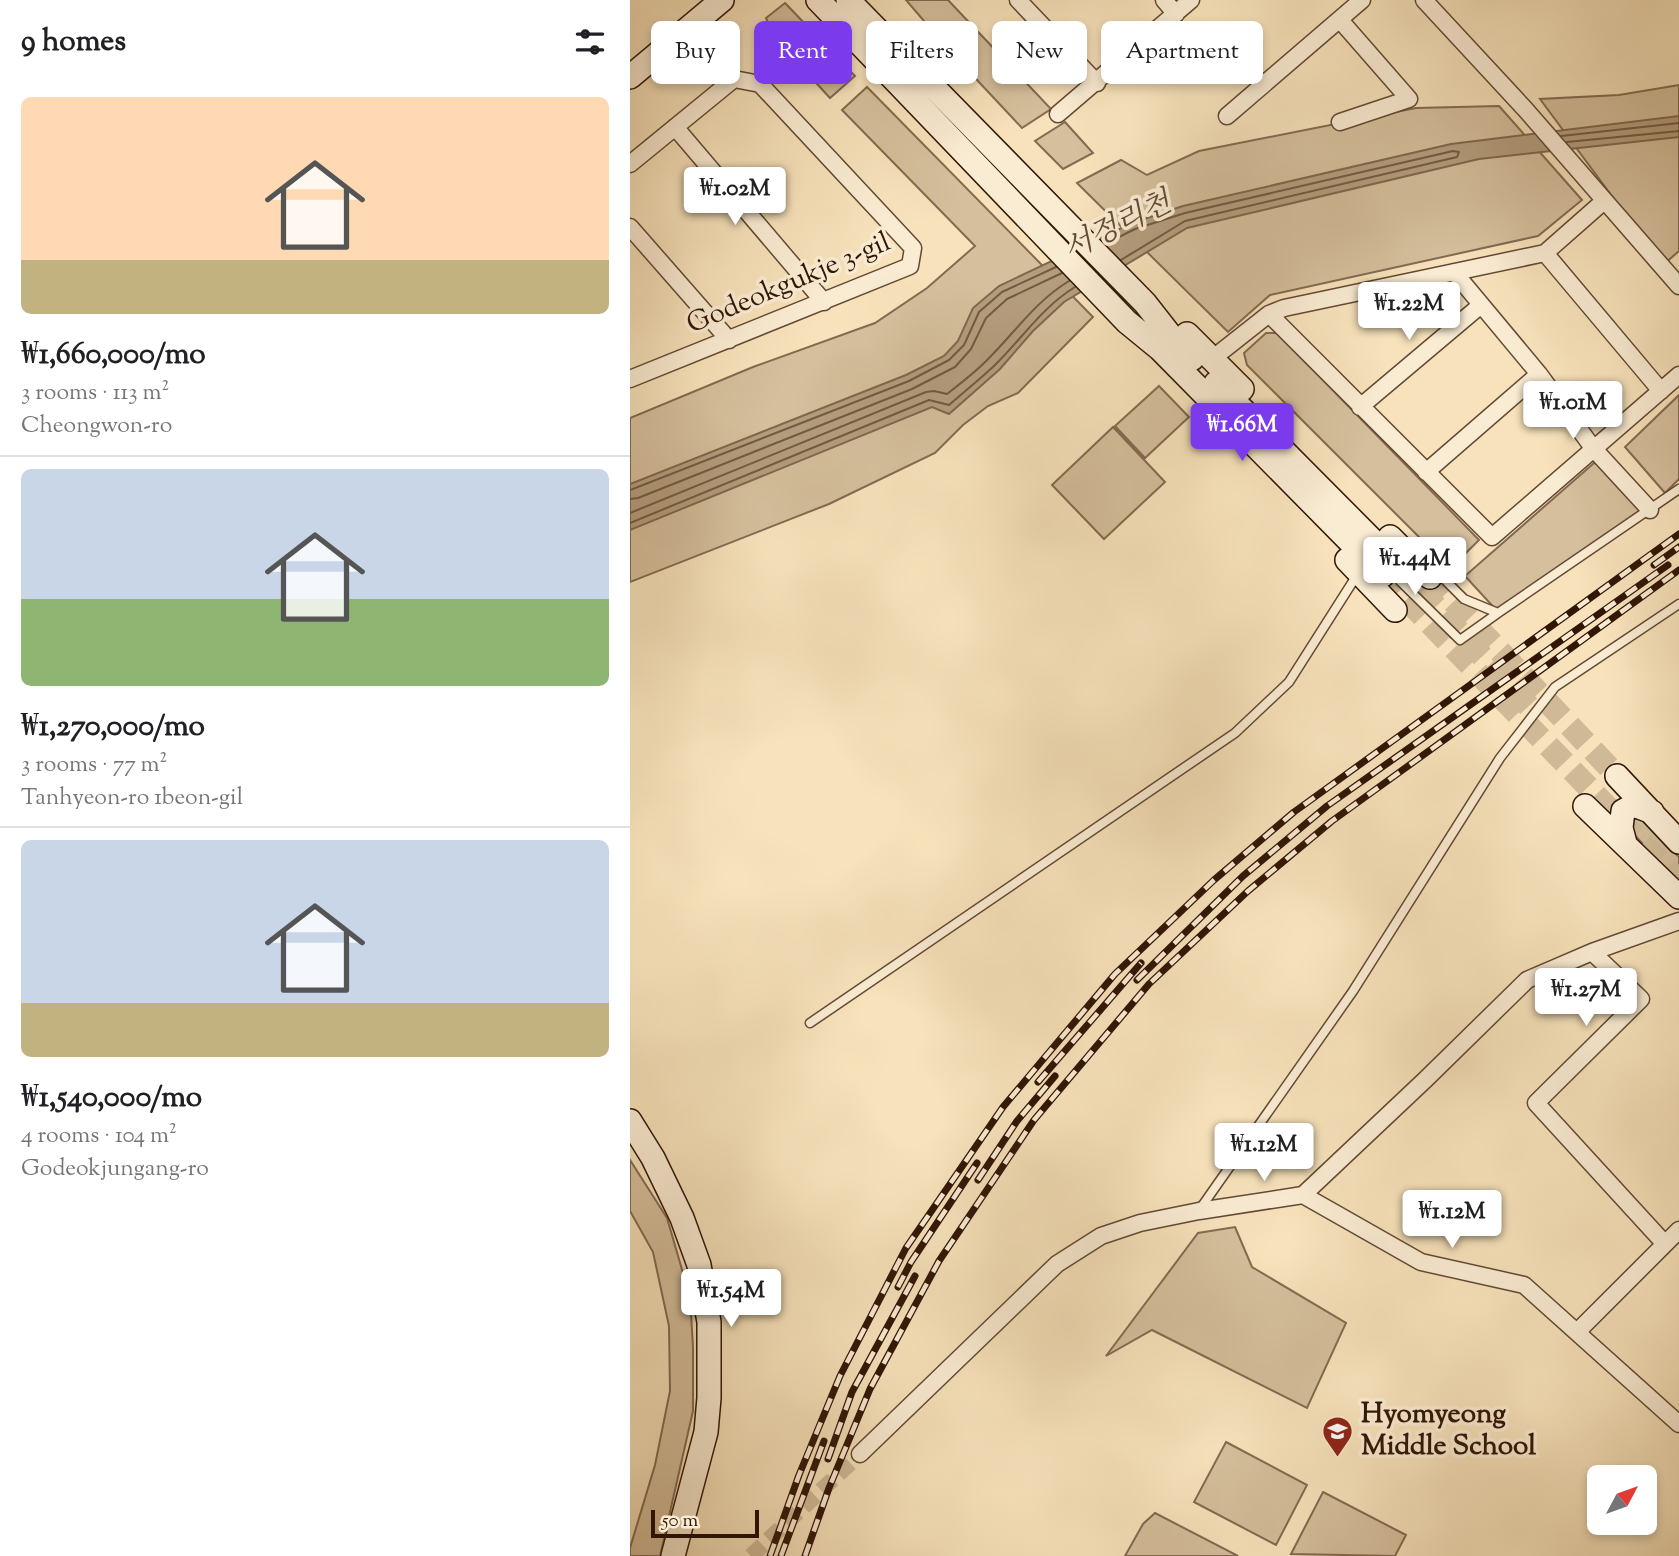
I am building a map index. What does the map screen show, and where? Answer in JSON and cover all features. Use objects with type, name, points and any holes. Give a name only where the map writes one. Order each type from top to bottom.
[{"type":"main road","points":[[630,77],[722,0]]},
{"type":"main road","points":[[818,0],[1127,322],[1160,349],[1393,574]]},
{"type":"main road","points":[[848,0],[1145,303],[1174,340],[1393,574]]},
{"type":"main road","points":[[1145,303],[1184,332],[1392,539],[1395,610]]},
{"type":"main road","points":[[1127,322],[1149,359],[1359,573],[1430,577]]},
{"type":"main road","points":[[1617,776],[1679,842]]},
{"type":"main road","points":[[1625,843],[1621,828],[1623,811],[1634,805],[1651,812]]},
{"type":"main road","points":[[1585,806],[1679,897]]},
{"type":"main road","points":[[632,1128],[653,1158],[682,1218],[699,1265],[709,1322],[706,1432],[673,1556]]},
{"type":"street","points":[[1018,0],[1097,83]]},
{"type":"street","points":[[1164,0],[1176,14]]},
{"type":"street","points":[[1058,114],[1191,0]]},
{"type":"street","points":[[1227,116],[1362,0]]},
{"type":"street","points":[[1424,0],[1525,109],[1679,285]]},
{"type":"street","points":[[1340,20],[1409,99],[1340,121]]},
{"type":"street","name":"Godeokgukje 3-gil","points":[[630,164],[734,79],[760,84],[913,248],[910,266],[729,340],[633,373]]},
{"type":"street","points":[[675,127],[824,302]]},
{"type":"street","points":[[1212,359],[1269,314],[1284,308],[1545,253],[1604,201]]},
{"type":"street","points":[[630,227],[729,340]]},
{"type":"street","points":[[1545,253],[1661,391]]},
{"type":"street","points":[[1454,272],[1539,374],[1593,448],[1650,510]]},
{"type":"street","points":[[1360,407],[1481,305]]},
{"type":"street","points":[[1269,314],[1492,537],[1679,374]]},
{"type":"street","points":[[1426,472],[1539,374]]},
{"type":"street","points":[[860,1454],[1057,1265],[1101,1236],[1140,1223],[1199,1211],[1303,1195],[1527,980],[1592,952],[1679,921]]},
{"type":"street","points":[[1592,952],[1641,999],[1536,1103],[1665,1244]]},
{"type":"street","points":[[1303,1195],[1421,1262],[1524,1285],[1679,1424]]},
{"type":"street","points":[[1577,1332],[1679,1230]]},
{"type":"lane","points":[[1393,574],[1460,640],[1679,489]]},
{"type":"lane","points":[[1392,539],[1429,564],[1464,599],[1498,613]]},
{"type":"lane","points":[[810,1023],[1235,733],[1289,682],[1359,573]]},
{"type":"lane","points":[[1199,1211],[1353,991],[1500,758],[1555,687],[1679,604]]},
{"type":"shaded area","points":[[906,0],[948,0],[968,21],[924,21]]},
{"type":"shaded area","points":[[785,3],[802,21],[767,21],[766,18]]},
{"type":"shaded area","points":[[978,32],[992,47],[992,84],[1027,84],[1051,109],[1022,128],[978,81]]},
{"type":"shaded area","points":[[817,84],[846,84],[830,98]]},
{"type":"shaded area","points":[[1679,85],[1679,251],[1663,265],[1540,99],[1619,95]]},
{"type":"shaded area","points":[[867,87],[1093,317],[1018,393],[988,406],[963,425],[935,453],[829,504],[630,582],[630,418],[753,367],[875,323],[927,288],[975,246],[842,110]]},
{"type":"shaded area","points":[[1499,106],[1582,200],[1538,236],[1270,295],[1228,332],[1077,183],[1121,160],[1147,175],[1199,151],[1416,108]]},
{"type":"shaded area","points":[[1065,122],[1093,153],[1063,169],[1035,141]]},
{"type":"shaded area","points":[[1266,333],[1277,333],[1479,540],[1453,566],[1420,538],[1247,365],[1244,353]]},
{"type":"shaded area","points":[[1159,386],[1189,417],[1145,458],[1115,426]]},
{"type":"shaded area","points":[[1679,395],[1679,479],[1665,493],[1625,447]]},
{"type":"shaded area","points":[[1113,427],[1165,482],[1104,539],[1052,485]]},
{"type":"shaded area","points":[[1594,463],[1610,464],[1644,507],[1620,529],[1498,612],[1465,576]]},
{"type":"shaded area","points":[[1642,818],[1679,857],[1679,877],[1662,865],[1630,830],[1631,820]]},
{"type":"shaded area","points":[[630,1160],[667,1218],[690,1297],[693,1411],[660,1556],[630,1556],[630,1548],[655,1465],[670,1391],[669,1326],[653,1252],[630,1211]]},
{"type":"shaded area","points":[[1235,1227],[1252,1267],[1346,1323],[1307,1408],[1152,1330],[1106,1356],[1198,1233]]},
{"type":"shaded area","points":[[1226,1442],[1307,1485],[1276,1545],[1194,1502]]},
{"type":"shaded area","points":[[1323,1492],[1406,1535],[1395,1556],[1291,1554]]},
{"type":"shaded area","points":[[1155,1513],[1238,1556],[1125,1556],[1143,1524]]},
{"type":"water","points":[[1679,116],[1679,137],[1479,159],[1187,228],[1064,302],[1033,331],[1000,369],[949,414],[932,407],[630,530],[630,484],[906,375],[944,356],[958,341],[973,308],[999,286],[1132,223],[1183,206],[1451,144]]},
{"type":"tunnel","points":[[1397,565],[1538,716]]},
{"type":"tunnel","points":[[1383,575],[1679,881]]},
{"type":"tunnel","points":[[1430,577],[1617,776]]},
{"type":"tunnel","points":[[751,1556],[860,1454]]},
{"type":"railway","points":[[770,1556],[799,1475],[840,1376],[906,1248],[1003,1107],[1115,974],[1214,880],[1294,812],[1679,534]]},
{"type":"railway","points":[[1654,565],[1679,547]]},
{"type":"railway","points":[[1137,980],[1243,876],[1327,806],[1668,565]]},
{"type":"railway","points":[[805,1556],[829,1488],[870,1389],[939,1261],[1034,1120],[1149,984],[1248,891],[1332,821],[1679,570]]},
{"type":"railway","points":[[1038,1082],[1141,963]]},
{"type":"railway","points":[[978,1180],[1017,1121],[1055,1076]]},
{"type":"railway","points":[[898,1287],[911,1262],[977,1163]]},
{"type":"railway","points":[[828,1459],[852,1392],[915,1276]]},
{"type":"railway","points":[[781,1556],[824,1441]]},
{"type":"place","name":"Hyomyeong Middle School","points":[[1338,1458]]},
{"type":"water label","name":"서정리천","points":[[1118,227]]}]
